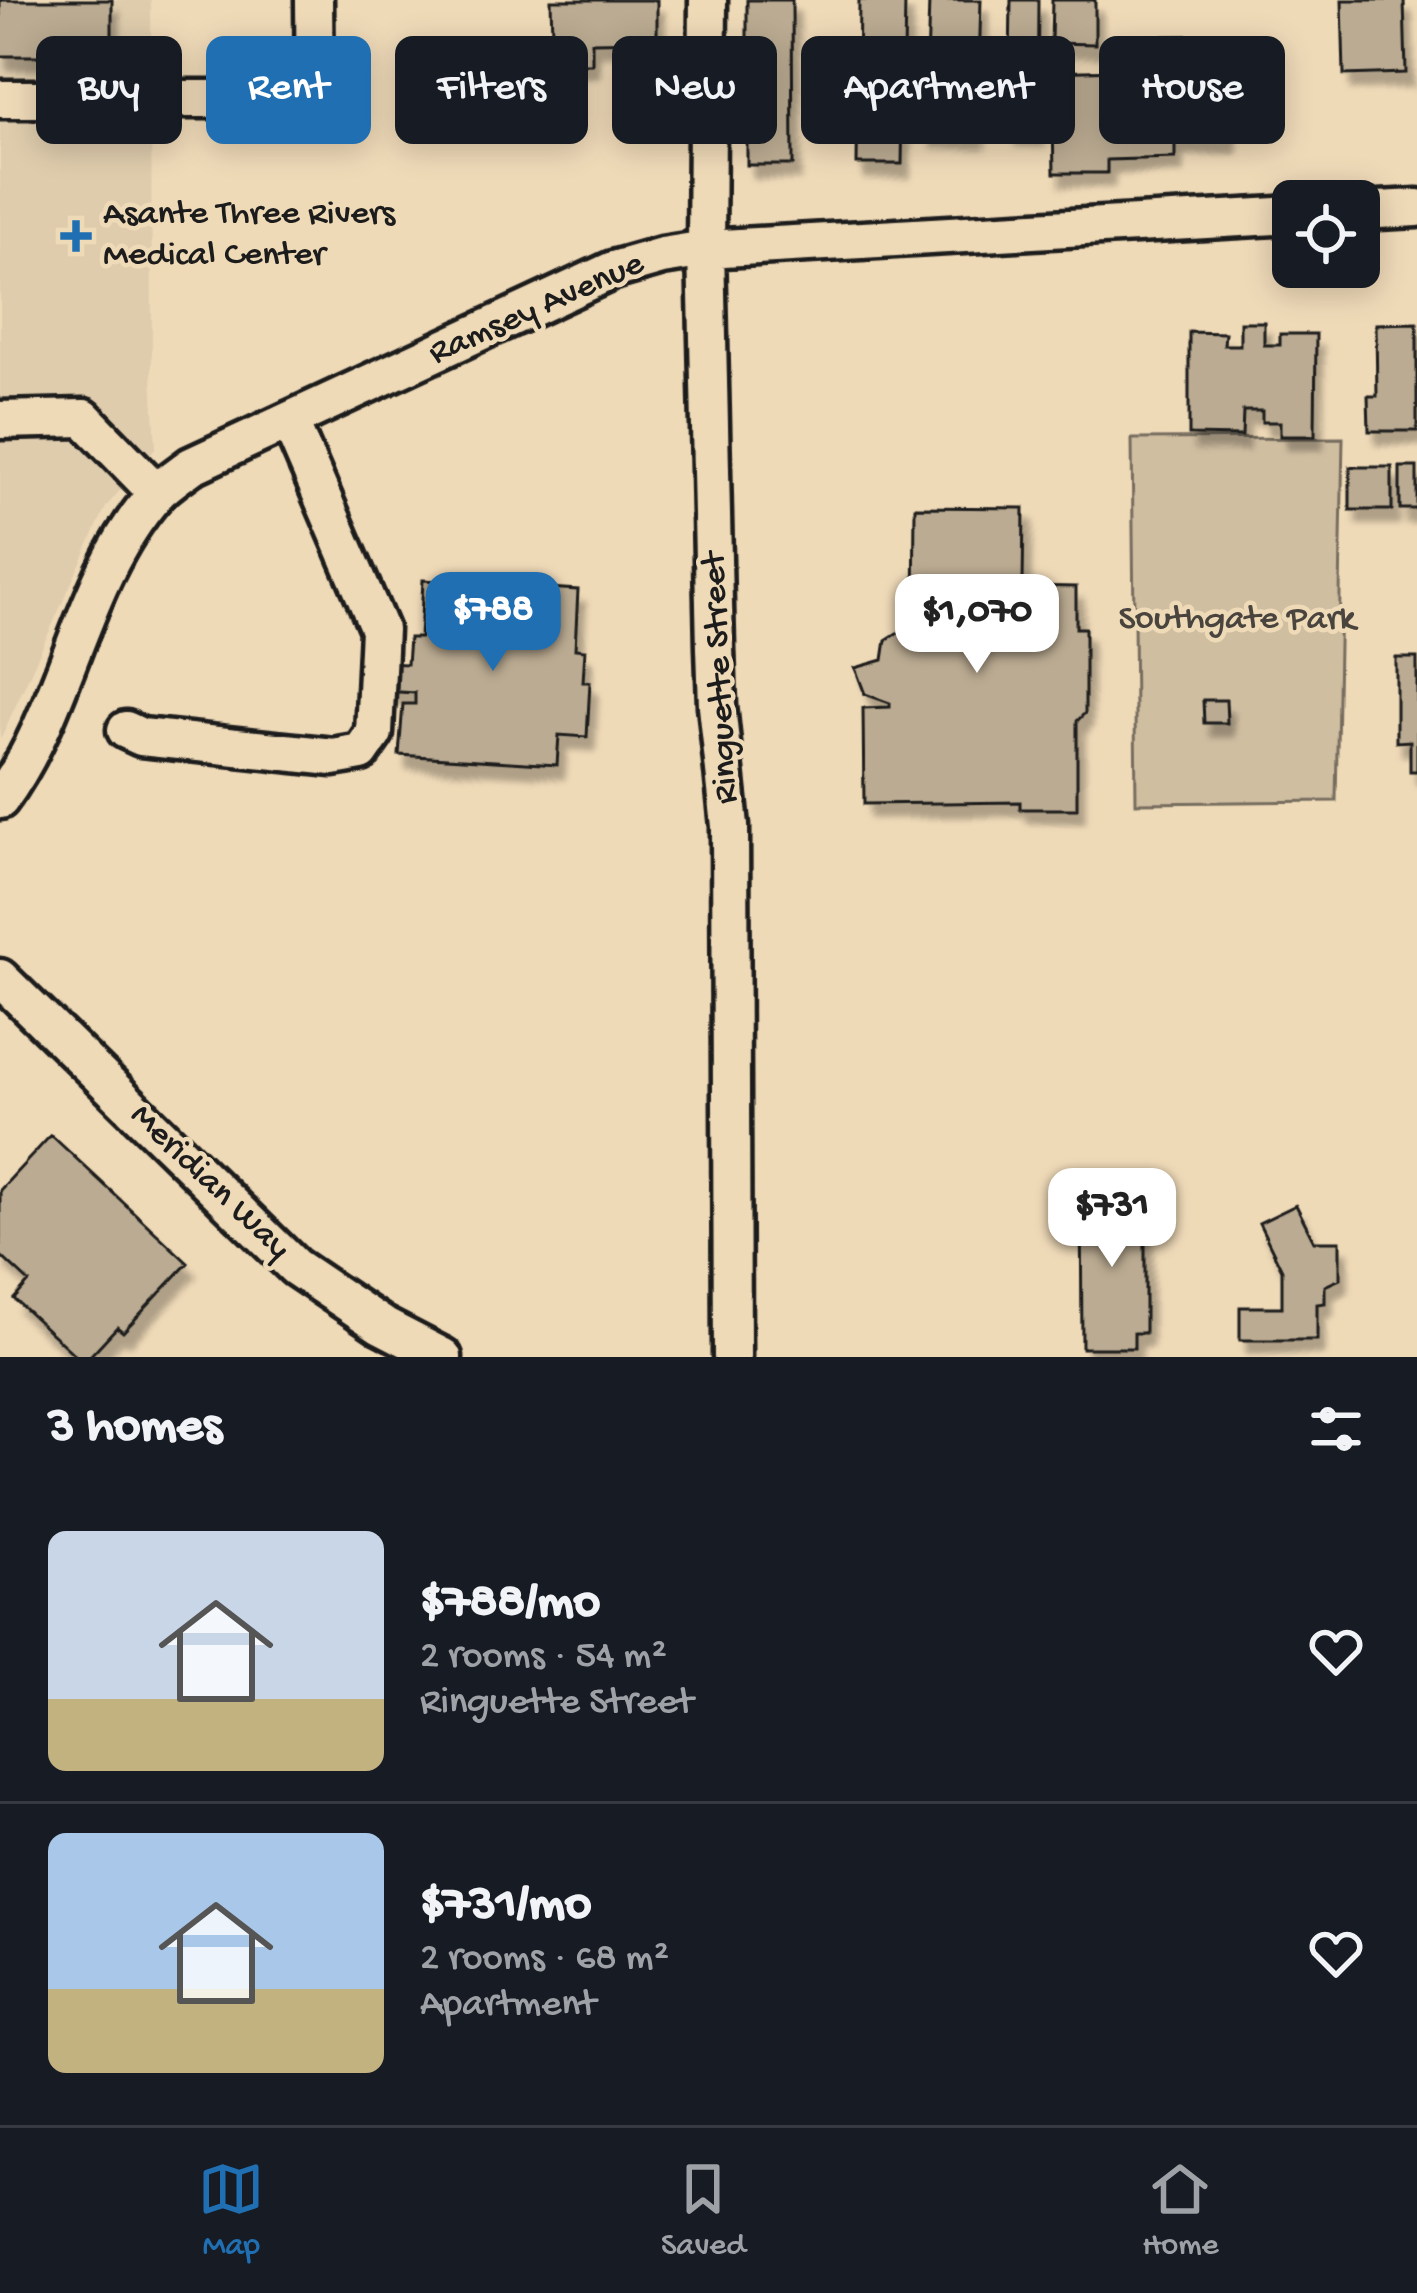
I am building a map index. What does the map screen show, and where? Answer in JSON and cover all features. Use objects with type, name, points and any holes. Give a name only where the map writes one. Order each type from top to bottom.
[{"type":"street","points":[[0,99],[314,99],[314,0]]},
{"type":"street","name":"Ringuette Street","points":[[708,0],[706,250],[717,706],[730,826],[732,1357]]},
{"type":"street","points":[[1380,210],[1417,208]]},
{"type":"street","name":"Ramsey Avenue","points":[[0,800],[50,706],[113,555],[157,493],[191,466],[613,269],[706,250],[1272,216]]},
{"type":"street","points":[[0,420],[85,418],[157,493]]},
{"type":"street","points":[[126,730],[141,737],[333,757],[361,752],[374,733],[379,629],[290,422]]},
{"type":"street","name":"Meridian Way","points":[[0,978],[295,1267],[381,1325],[442,1357]]},
{"type":"shaded area","name":"Asante Three Rivers Medical Center","points":[[0,0],[151,0],[151,36],[36,36],[36,144],[151,144],[156,447],[106,507],[0,740]]},
{"type":"green space","name":"Southgate Park","points":[[1343,438],[1336,801],[1136,803],[1132,439]]},
{"type":"building","points":[[0,0],[112,0],[112,36],[36,36],[36,56],[0,56]]},
{"type":"building","points":[[551,0],[657,0],[657,36],[612,36],[612,42],[592,42],[592,64],[588,64],[588,36],[552,36]]},
{"type":"building","points":[[747,0],[792,0],[793,165],[747,165],[747,144],[777,144],[777,36],[747,36]]},
{"type":"building","points":[[859,0],[905,0],[904,36],[859,36]]},
{"type":"building","points":[[929,0],[981,0],[980,36],[928,36]]},
{"type":"building","points":[[1011,0],[1038,0],[1038,36],[1010,36]]},
{"type":"building","points":[[1052,0],[1095,0],[1095,44],[1075,44],[1075,36],[1051,36]]},
{"type":"building","points":[[1342,0],[1404,0],[1406,73],[1344,75]]},
{"type":"building","points":[[1075,71],[1099,71],[1099,144],[1175,144],[1175,158],[1107,160],[1107,173],[1054,173],[1053,144],[1075,144]]},
{"type":"building","points":[[857,144],[902,144],[902,164],[857,164]]},
{"type":"building","points":[[1240,322],[1264,322],[1264,345],[1280,345],[1280,334],[1316,334],[1315,436],[1280,436],[1280,422],[1262,422],[1262,411],[1243,411],[1242,436],[1189,435],[1189,332],[1225,333],[1224,345],[1240,345]]},
{"type":"building","points":[[1417,323],[1417,431],[1369,431],[1368,396],[1377,396],[1376,324]]},
{"type":"building","points":[[1350,467],[1392,467],[1392,510],[1350,510]]},
{"type":"building","points":[[1400,467],[1417,467],[1417,509],[1400,509]]},
{"type":"building","points":[[915,507],[1024,508],[1023,586],[1076,587],[1076,628],[1085,628],[1085,713],[1077,721],[1077,809],[1020,809],[1020,802],[864,804],[863,708],[890,707],[890,703],[865,694],[855,668],[883,660],[886,640],[897,633],[910,632],[926,643],[936,631],[937,615],[914,615]]},
{"type":"building","points":[[423,580],[578,590],[575,649],[585,650],[583,682],[590,682],[587,737],[559,735],[557,765],[399,755],[403,704],[415,704],[415,693],[383,691],[385,663],[407,664],[409,638],[420,638]]},
{"type":"building","points":[[1396,658],[1417,658],[1417,771],[1410,771],[1410,741],[1396,742]]},
{"type":"building","points":[[1203,700],[1226,700],[1227,723],[1204,723]]},
{"type":"building","points":[[51,1135],[188,1263],[123,1332],[117,1327],[89,1357],[77,1357],[14,1299],[29,1282],[0,1255],[0,1190]]},
{"type":"building","points":[[1081,1188],[1130,1188],[1130,1220],[1145,1220],[1145,1333],[1134,1333],[1134,1348],[1082,1348]]},
{"type":"building","points":[[1296,1205],[1314,1241],[1340,1241],[1340,1279],[1325,1286],[1325,1303],[1317,1304],[1317,1340],[1240,1340],[1240,1307],[1282,1307],[1282,1270],[1259,1223]]},
{"type":"place","name":"Asante Three Rivers Medical Center","points":[[76,236]]}]
